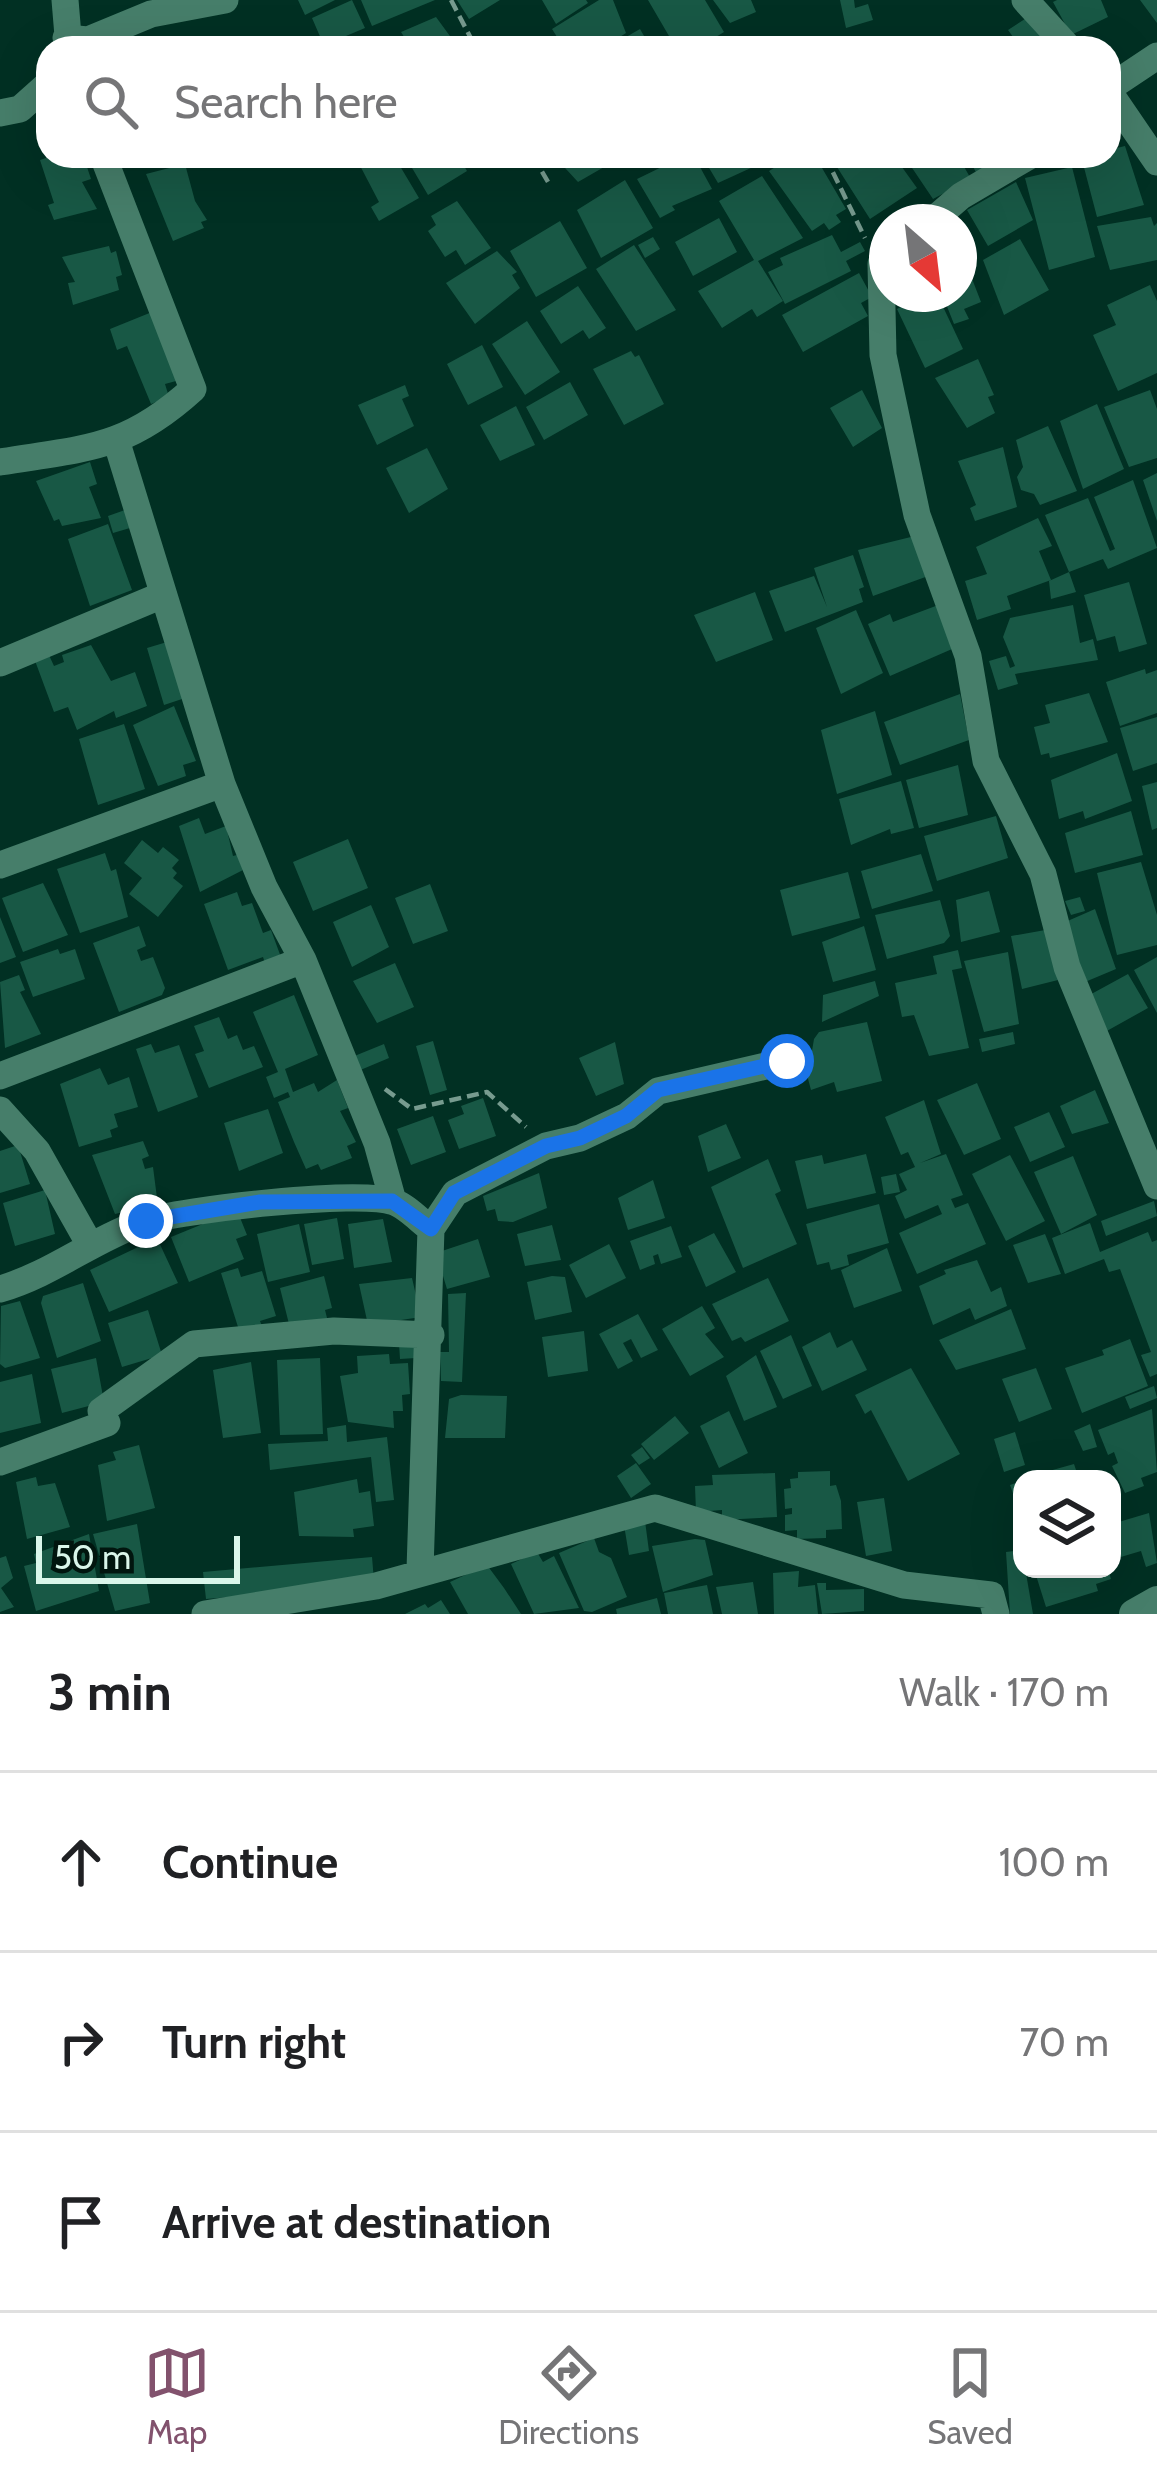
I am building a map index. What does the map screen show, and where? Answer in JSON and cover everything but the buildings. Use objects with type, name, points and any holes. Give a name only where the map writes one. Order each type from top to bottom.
[{"type":"street","points":[[65,0],[68,36]]},
{"type":"street","points":[[98,36],[151,14],[225,0]]},
{"type":"street","points":[[1025,0],[1058,36]]},
{"type":"street","points":[[1121,82],[1157,56]]},
{"type":"street","points":[[0,113],[20,109],[36,95]]},
{"type":"street","points":[[1121,108],[1157,162]]},
{"type":"street","points":[[0,462],[117,443],[154,425],[193,389],[108,168]]},
{"type":"street","points":[[952,204],[1009,168]]},
{"type":"street","points":[[886,312],[888,378],[917,515],[968,656],[986,761],[1043,874],[1067,967],[1157,1186]]},
{"type":"street","points":[[117,443],[160,596],[222,784],[264,887],[303,960],[377,1143],[392,1201]]},
{"type":"street","points":[[0,663],[160,596]]},
{"type":"street","points":[[0,865],[222,784]]},
{"type":"street","points":[[0,1076],[303,960]]},
{"type":"street","points":[[420,1570],[431,1229],[454,1193],[546,1146],[580,1138],[626,1116],[658,1090],[787,1061]]},
{"type":"street","points":[[3,1118],[37,1150],[89,1246]]},
{"type":"street","points":[[0,1289],[40,1277],[89,1246],[146,1221],[260,1202],[392,1201],[431,1229]]},
{"type":"street","points":[[0,1462],[106,1423],[101,1411],[194,1344],[334,1331],[431,1335]]},
{"type":"street","points":[[206,1614],[376,1586],[420,1570],[656,1508],[904,1585],[991,1595],[996,1614]]},
{"type":"street","points":[[1134,1614],[1157,1600]]},
{"type":"path","points":[[451,0],[470,36]]},
{"type":"path","points":[[540,168],[548,182]]},
{"type":"path","points":[[832,168],[869,234]]},
{"type":"path","points":[[352,1085],[376,1082],[412,1108],[487,1092],[546,1146]]},
{"type":"route","points":[[146,1221],[260,1202],[392,1201],[431,1229],[454,1193],[546,1146],[580,1138],[626,1116],[658,1090],[787,1061]]}]
